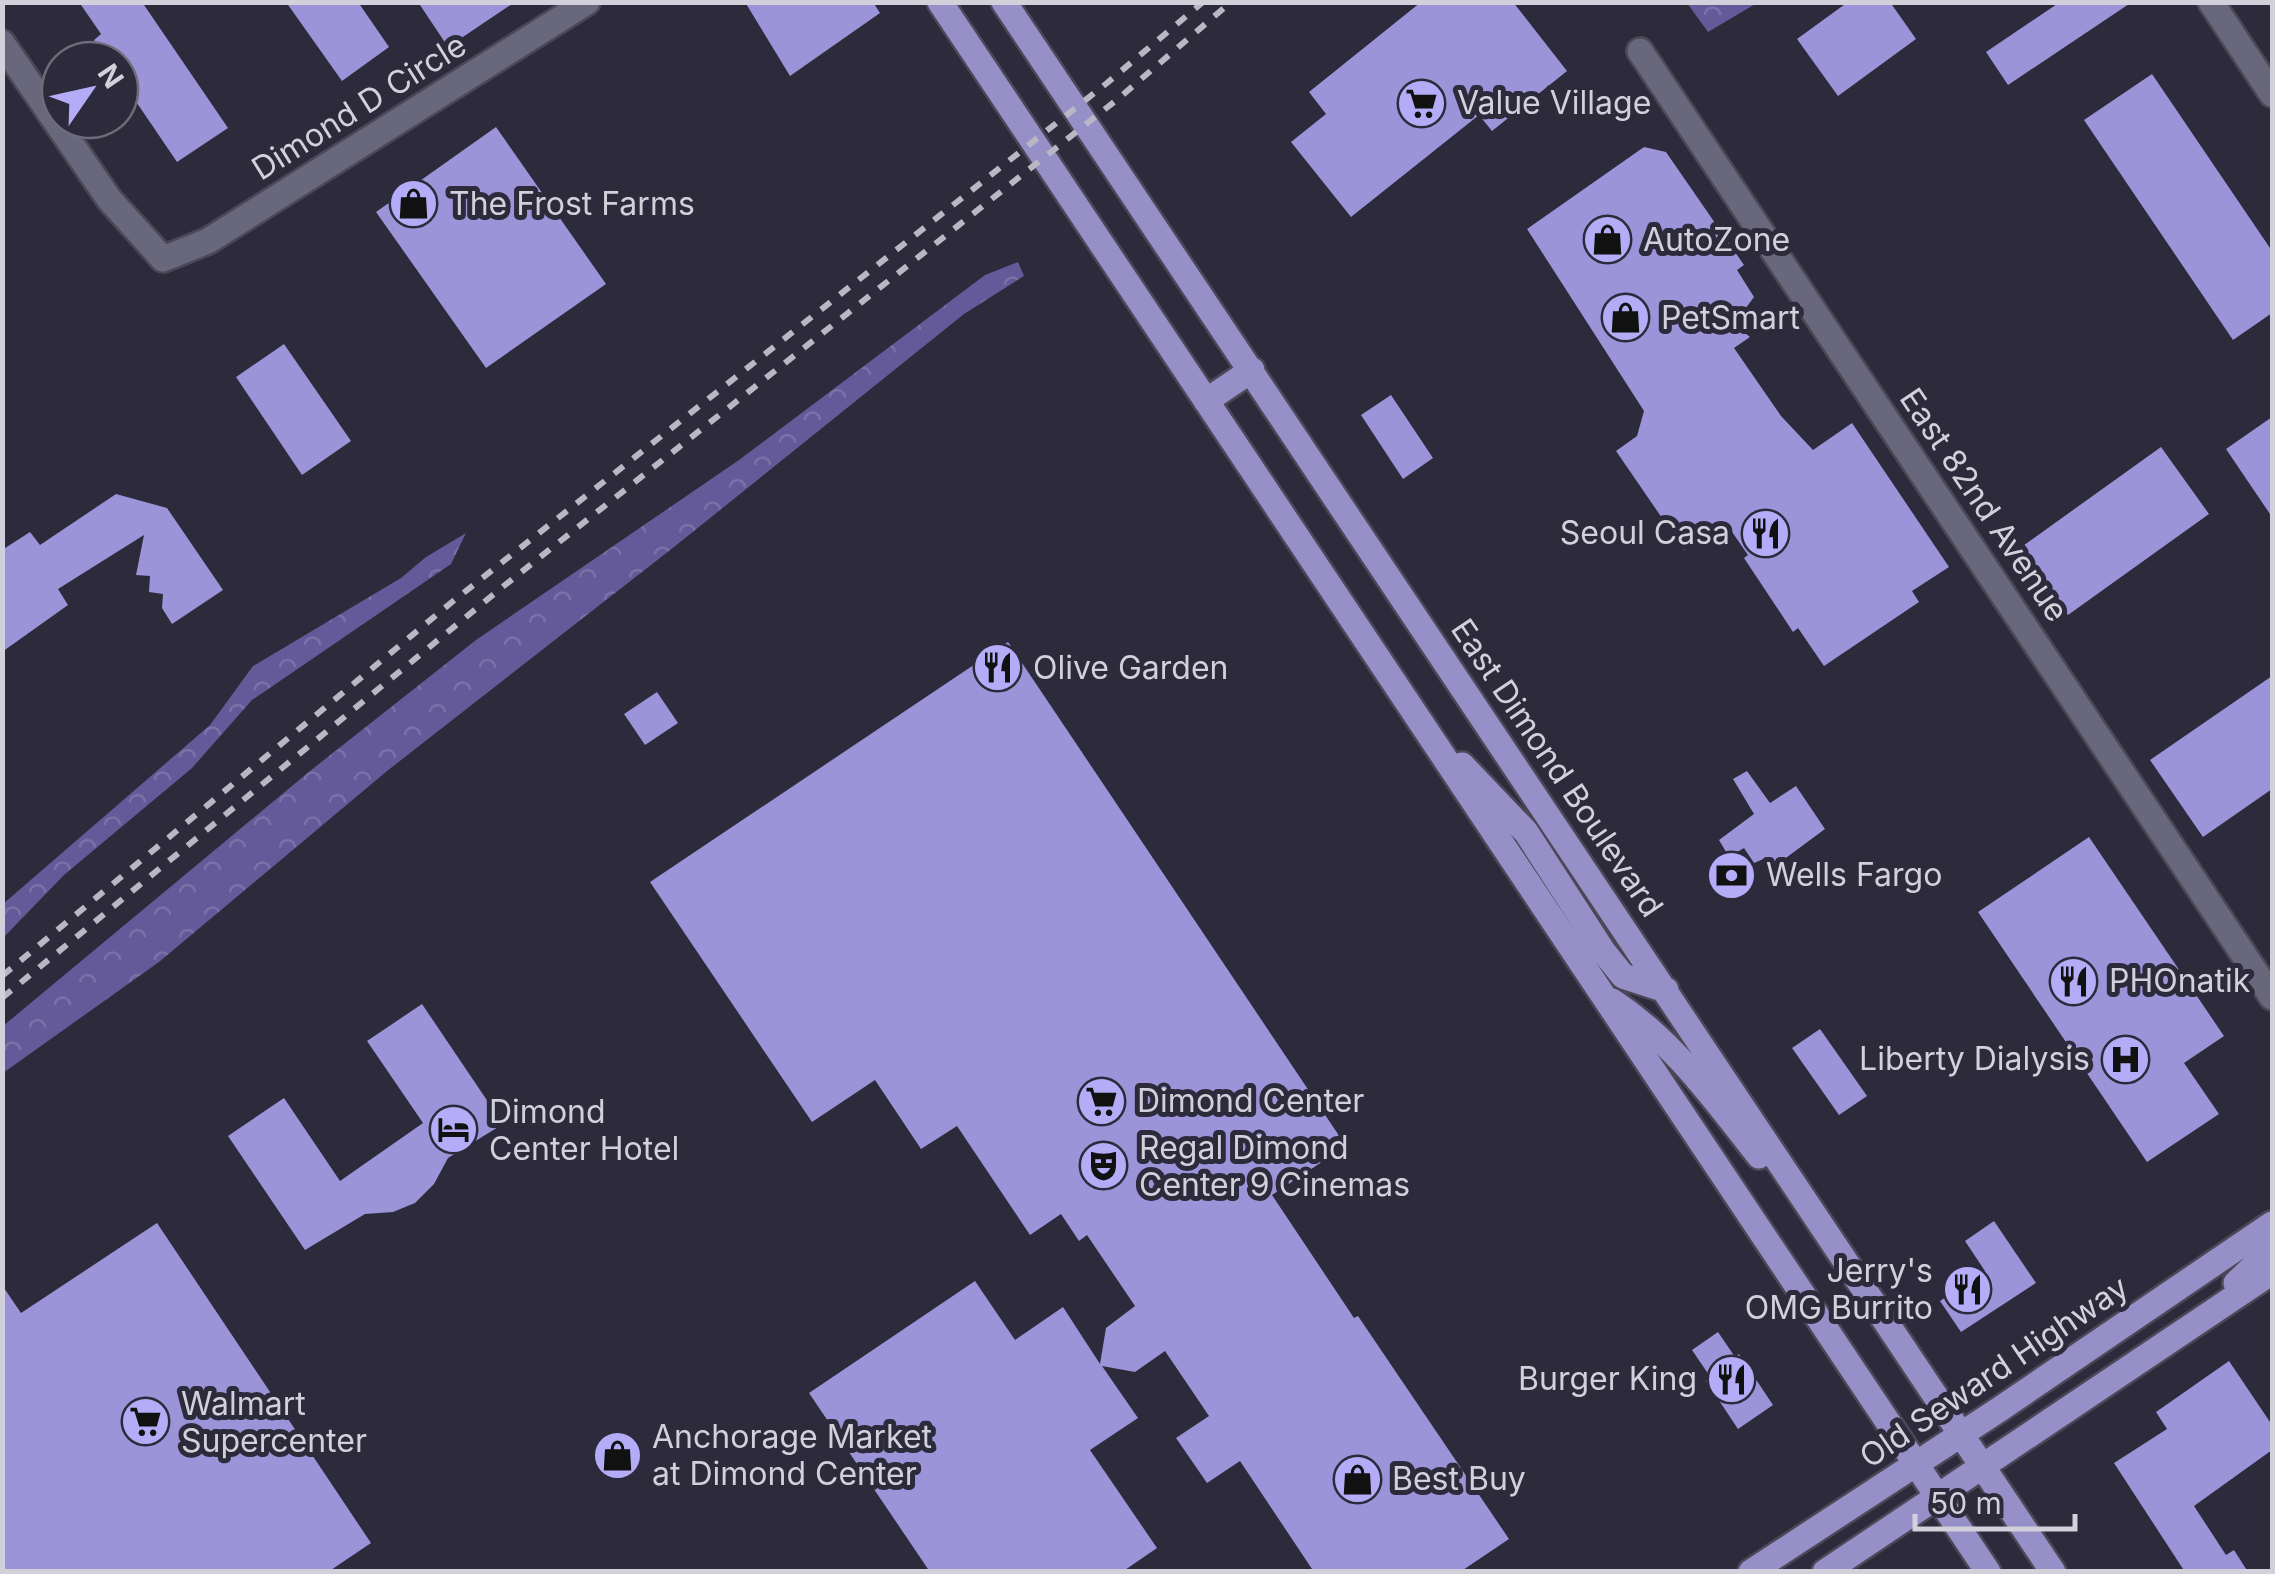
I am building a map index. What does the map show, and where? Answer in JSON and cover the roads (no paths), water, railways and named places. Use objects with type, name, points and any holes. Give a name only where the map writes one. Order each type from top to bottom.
[{"type":"main road","points":[[940,2],[1988,1572]]},
{"type":"main road","name":"East Dimond Boulevard","points":[[1004,2],[2053,1572]]},
{"type":"main road","points":[[1206,401],[1252,370]]},
{"type":"main road","points":[[1432,738],[1526,832],[1603,951],[1624,976],[1666,990]]},
{"type":"main road","points":[[1602,994],[1641,1020],[1676,1052],[1764,1162],[1823,1226]]},
{"type":"main road","name":"Old Seward Highway","points":[[1750,1572],[1916,1465],[2272,1224]]},
{"type":"main road","points":[[2198,1323],[2272,1249]]},
{"type":"main road","points":[[1825,1572],[2272,1272]]},
{"type":"street","name":"Dimond D Circle","points":[[2,43],[110,200],[162,259],[208,241],[586,2]]},
{"type":"street","points":[[2211,2],[2272,94]]},
{"type":"street","name":"East 82nd Avenue","points":[[1640,51],[2272,997]]},
{"type":"railway","points":[[2,976],[452,602],[1107,83],[1203,2]]},
{"type":"railway","points":[[2,998],[505,585],[1119,98],[1231,2]]},
{"type":"place","name":"Value Village","points":[[1422,103]]},
{"type":"place","name":"The Frost Farms","points":[[414,204]]},
{"type":"place","name":"AutoZone","points":[[1608,240]]},
{"type":"place","name":"PetSmart","points":[[1626,318]]},
{"type":"place","name":"Seoul Casa","points":[[1765,533]]},
{"type":"place","name":"Olive Garden","points":[[998,668]]},
{"type":"place","name":"Wells Fargo","points":[[1731,875]]},
{"type":"place","name":"PHOnatik","points":[[2074,981]]},
{"type":"place","name":"Liberty Dialysis","points":[[2125,1059]]},
{"type":"place","name":"Dimond Center","points":[[1102,1101]]},
{"type":"place","name":"Dimond Center Hotel","points":[[454,1130]]},
{"type":"place","name":"Regal Dimond Center 9 Cinemas","points":[[1104,1166]]},
{"type":"place","name":"Jerry's OMG Burrito","points":[[1968,1289]]},
{"type":"place","name":"Burger King","points":[[1732,1379]]},
{"type":"place","name":"Walmart Supercenter","points":[[146,1422]]},
{"type":"place","name":"Anchorage Market at Dimond Center","points":[[617,1455]]},
{"type":"place","name":"Best Buy","points":[[1357,1479]]}]
